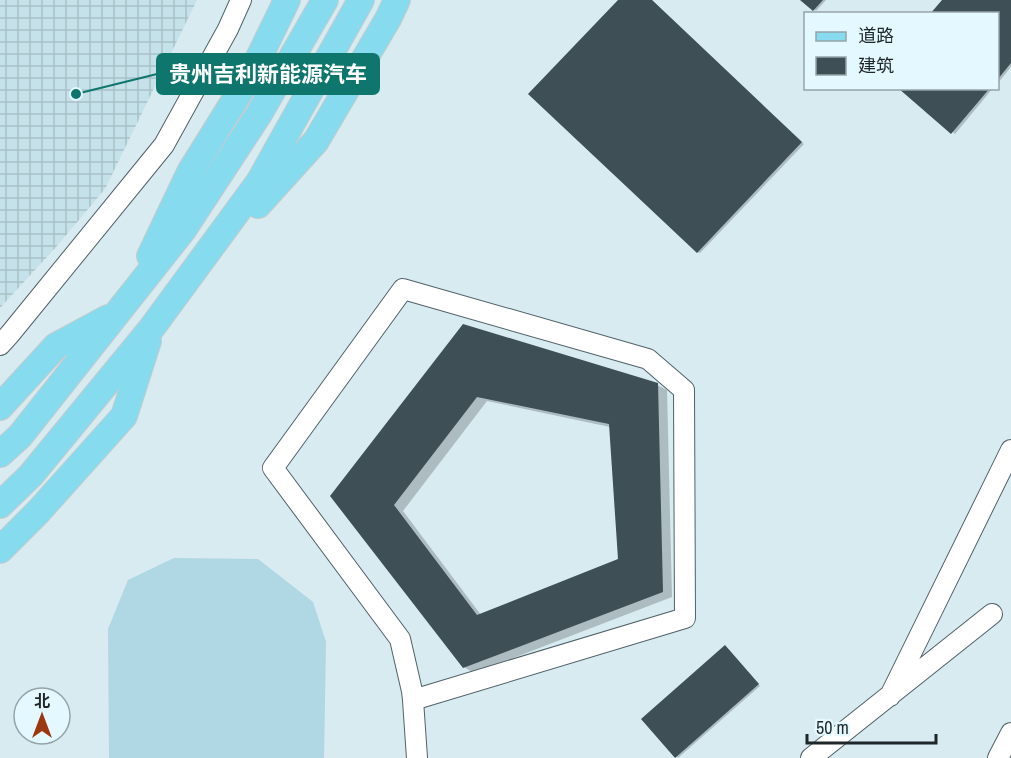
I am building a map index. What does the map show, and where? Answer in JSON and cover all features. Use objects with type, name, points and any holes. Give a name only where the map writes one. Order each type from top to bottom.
[{"type":"main road","points":[[0,407],[56,346],[124,305],[190,172],[251,74],[287,0]]},
{"type":"main road","points":[[0,454],[20,436],[190,220],[259,114],[325,0]]},
{"type":"main road","points":[[0,505],[31,475],[152,329],[259,182],[362,0]]},
{"type":"main road","points":[[177,294],[316,141],[397,0]]},
{"type":"main road","points":[[0,550],[38,512],[124,416],[152,329]]},
{"type":"street","points":[[0,345],[164,145],[228,29],[241,0]]},
{"type":"street","points":[[413,700],[685,618],[684,390],[648,359],[403,289],[273,468],[400,639],[412,691],[417,758]]},
{"type":"street","points":[[890,696],[1011,450]]},
{"type":"street","points":[[811,758],[992,614]]},
{"type":"street","points":[[998,758],[1011,733]]},
{"type":"shaded area","points":[[0,0],[197,0],[105,189],[0,308]]},
{"type":"shaded area","points":[[174,558],[258,559],[313,602],[326,642],[324,758],[109,758],[108,629],[128,580]]},
{"type":"building","points":[[618,0],[652,0],[802,142],[697,253],[528,94]]},
{"type":"building","points":[[800,0],[823,0],[813,11]]},
{"type":"building","points":[[942,0],[1011,0],[1011,63],[999,78],[999,12],[932,12]]},
{"type":"building","points":[[900,90],[988,90],[951,134]]},
{"type":"building","points":[[463,324],[658,383],[663,592],[463,668],[330,496]],"holes":[[[477,397],[609,424],[618,559],[477,615],[394,505]]]},
{"type":"building","points":[[725,645],[759,684],[675,758],[641,719]]},
{"type":"place","name":"贵州吉利新能源汽车","points":[[76,94]]}]
